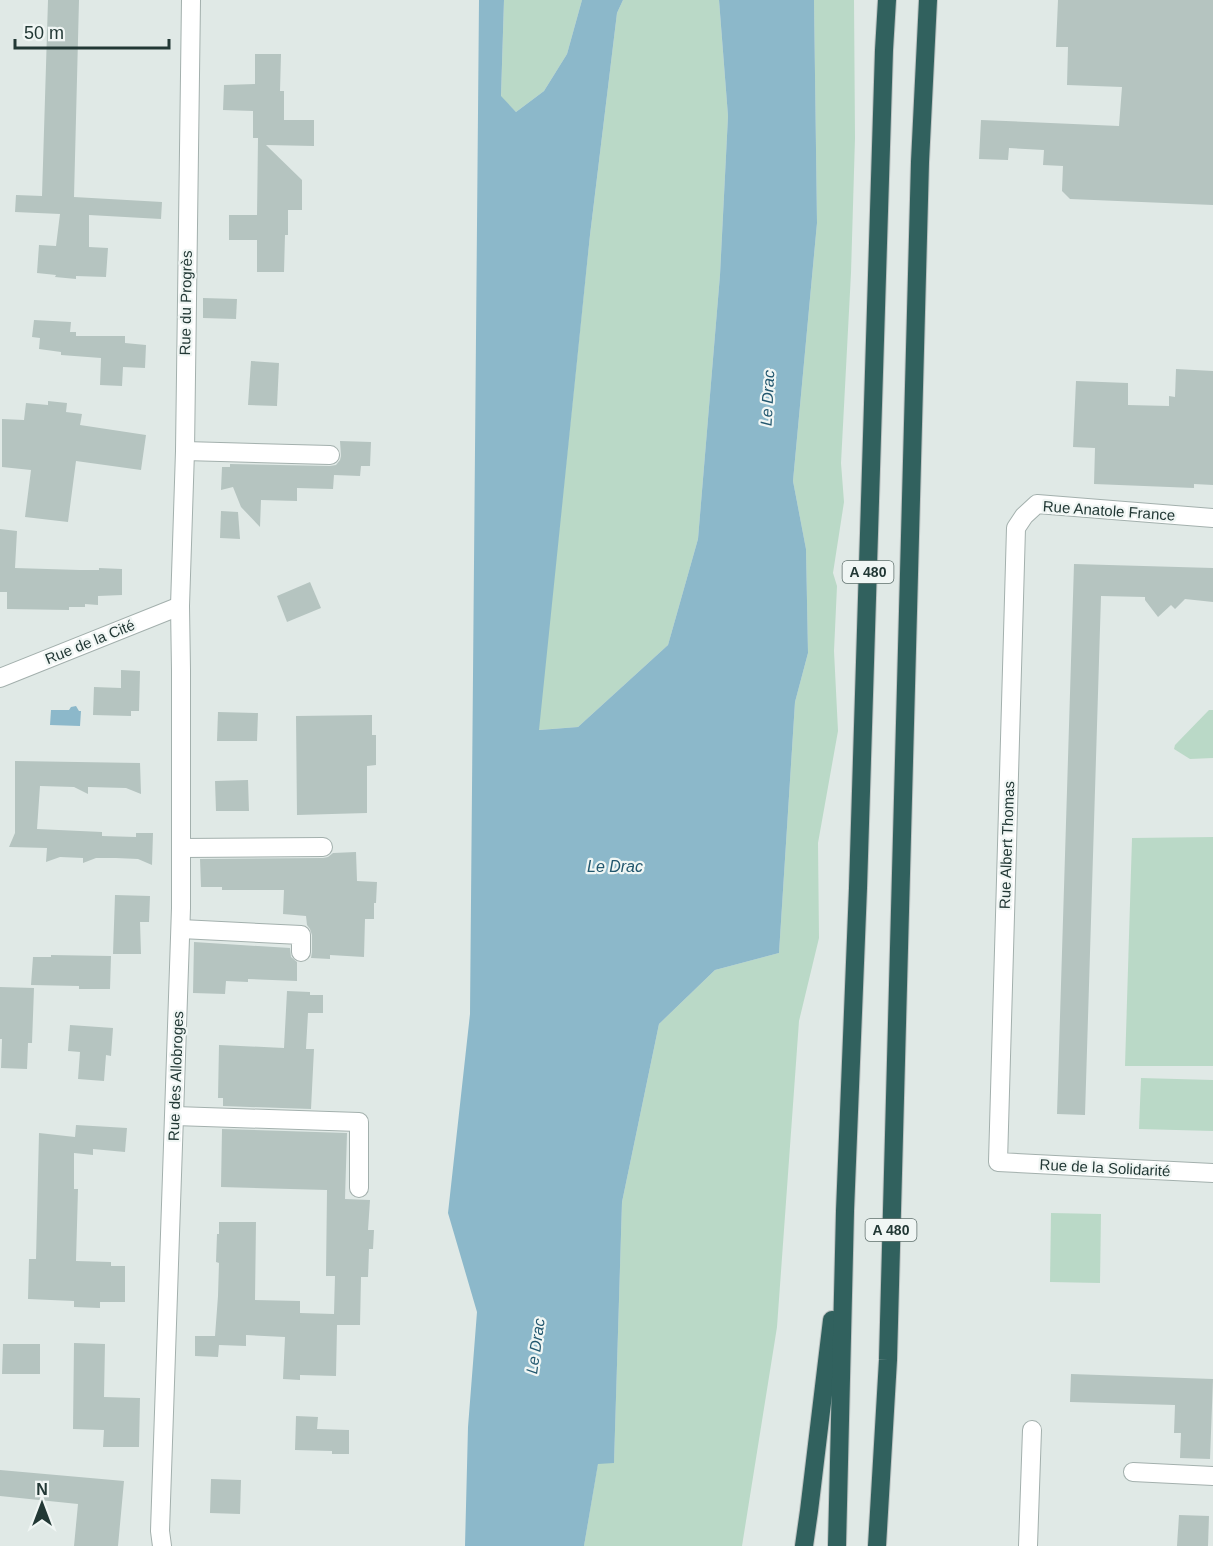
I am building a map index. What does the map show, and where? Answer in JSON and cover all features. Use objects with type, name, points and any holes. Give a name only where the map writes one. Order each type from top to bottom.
[{"type":"highway","name":"A 480","points":[[837,1546],[845,1211],[858,888],[886,0]]},
{"type":"highway","name":"A 480","points":[[877,1546],[888,1348],[920,162],[928,0]]},
{"type":"highway","points":[[804,1546],[845,1211]]},
{"type":"street","name":"Rue du Progrès","points":[[180,606],[191,0]]},
{"type":"street","points":[[184,451],[330,455]]},
{"type":"street","name":"Rue Anatole France","points":[[1016,528],[1024,516],[1037,504],[1213,518]]},
{"type":"street","name":"Rue Albert Thomas","points":[[998,1162],[1016,528]]},
{"type":"street","name":"Rue de la Cité","points":[[0,678],[180,606]]},
{"type":"street","name":"Rue des Allobroges","points":[[162,1546],[160,1532],[181,929],[180,606]]},
{"type":"street","points":[[181,848],[323,847]]},
{"type":"street","points":[[181,929],[301,935],[301,952]]},
{"type":"street","points":[[175,1116],[359,1122],[359,1188]]},
{"type":"street","name":"Rue de la Solidarité","points":[[998,1162],[1213,1173]]},
{"type":"street","points":[[1028,1546],[1032,1430]]},
{"type":"street","points":[[1133,1472],[1213,1476]]},
{"type":"green space","points":[[504,0],[582,0],[567,54],[544,91],[516,112],[501,97]]},
{"type":"green space","points":[[623,0],[719,0],[728,116],[720,275],[698,539],[668,645],[578,727],[538,730],[590,235],[617,13]]},
{"type":"green space","points":[[814,0],[854,0],[855,138],[851,273],[841,463],[844,502],[833,573],[837,586],[834,651],[838,731],[818,843],[819,938],[799,1021],[777,1327],[742,1546],[584,1546],[598,1463],[614,1462],[622,1202],[659,1024],[715,970],[779,953],[795,702],[808,653],[806,549],[793,481],[817,223]]},
{"type":"green space","points":[[1209,710],[1213,710],[1213,758],[1190,759],[1174,749],[1175,745]]},
{"type":"green space","points":[[1213,837],[1213,1066],[1125,1066],[1132,838]]},
{"type":"green space","points":[[1141,1078],[1213,1080],[1213,1131],[1139,1129]]},
{"type":"green space","points":[[1051,1213],[1101,1214],[1100,1283],[1050,1282]]},
{"type":"water","name":"Le Drac","points":[[479,0],[504,0],[501,96],[516,112],[544,91],[567,54],[582,0],[623,0],[617,13],[590,235],[539,730],[578,727],[668,645],[698,539],[720,275],[728,116],[719,0],[814,0],[817,223],[793,481],[806,549],[808,653],[795,702],[779,953],[715,970],[659,1024],[622,1202],[614,1463],[598,1464],[584,1546],[465,1546],[468,1427],[477,1312],[448,1213],[470,1014]]},
{"type":"water","points":[[76,706],[81,711],[80,726],[50,725],[51,710],[69,710]]},
{"type":"building","points":[[48,0],[79,0],[74,197],[162,202],[161,219],[89,215],[89,247],[108,248],[106,277],[76,276],[76,279],[37,273],[39,245],[56,246],[60,214],[15,212],[16,195],[42,196]]},
{"type":"building","points":[[1058,0],[1213,0],[1213,205],[1070,199],[1062,191],[1063,166],[1043,165],[1044,150],[1009,148],[1008,160],[979,159],[981,120],[1119,126],[1122,87],[1067,85],[1068,47],[1056,47]]},
{"type":"building","points":[[255,54],[281,54],[280,91],[284,91],[284,120],[314,120],[314,146],[266,145],[302,180],[302,210],[288,210],[284,272],[257,272],[257,240],[229,240],[229,215],[257,215],[258,138],[253,138],[253,111],[223,110],[224,85],[255,84]]},
{"type":"building","points":[[203,298],[237,299],[236,319],[203,318]]},
{"type":"building","points":[[34,320],[71,322],[70,332],[76,332],[76,336],[125,336],[125,343],[146,345],[145,368],[123,367],[122,386],[100,385],[101,358],[61,355],[61,352],[39,349],[40,338],[32,337]]},
{"type":"building","points":[[251,361],[279,363],[277,406],[248,405]]},
{"type":"building","points":[[1176,369],[1213,371],[1213,485],[1194,484],[1194,488],[1094,484],[1095,448],[1073,447],[1076,381],[1128,383],[1128,405],[1169,406],[1169,396],[1175,397]]},
{"type":"building","points":[[48,401],[67,403],[66,412],[82,414],[80,425],[146,435],[141,470],[76,461],[68,522],[25,517],[31,470],[2,467],[2,419],[24,420],[26,403],[48,405]]},
{"type":"building","points":[[340,441],[371,442],[370,466],[361,466],[360,476],[334,475],[333,489],[297,488],[297,501],[261,500],[260,527],[241,507],[233,487],[221,490],[222,467],[230,467],[230,464],[336,465],[341,456]]},
{"type":"building","points":[[221,511],[238,512],[240,539],[220,538]]},
{"type":"building","points":[[0,529],[17,531],[15,568],[122,569],[122,595],[98,596],[98,605],[85,604],[85,607],[69,607],[69,610],[7,609],[7,592],[0,592]]},
{"type":"building","points":[[1074,564],[1213,568],[1213,602],[1185,599],[1175,609],[1171,605],[1158,617],[1145,597],[1101,596],[1085,1115],[1057,1114]]},
{"type":"building","points":[[310,582],[321,608],[287,622],[277,596]]},
{"type":"building","points":[[121,670],[140,671],[139,711],[131,711],[131,716],[93,715],[94,687],[121,688]]},
{"type":"building","points":[[218,712],[258,713],[257,741],[217,741]]},
{"type":"building","points":[[372,715],[372,735],[376,735],[376,765],[367,766],[367,813],[297,815],[296,716]]},
{"type":"building","points":[[15,761],[140,763],[141,794],[126,788],[88,787],[88,794],[74,787],[40,786],[37,829],[102,832],[102,836],[136,837],[136,833],[153,833],[152,865],[138,859],[116,858],[96,858],[83,863],[83,858],[60,857],[46,862],[47,848],[9,847],[15,833]]},
{"type":"building","points":[[248,780],[249,811],[216,811],[215,781]]},
{"type":"building","points":[[356,852],[357,881],[377,882],[374,919],[365,919],[364,957],[330,955],[330,959],[311,958],[312,935],[306,916],[283,914],[284,890],[222,890],[222,887],[201,887],[200,859],[323,858],[333,853]]},
{"type":"building","points":[[115,895],[150,896],[149,922],[140,922],[141,954],[113,954]]},
{"type":"building","points":[[194,942],[290,948],[291,957],[297,962],[297,981],[248,979],[248,982],[226,981],[225,994],[193,993]]},
{"type":"building","points":[[51,955],[111,956],[110,989],[31,985],[33,957],[51,957]]},
{"type":"building","points":[[0,987],[34,988],[32,1043],[28,1043],[27,1069],[1,1068]]},
{"type":"building","points":[[287,991],[323,995],[323,1013],[308,1013],[306,1049],[314,1049],[311,1109],[223,1106],[223,1098],[218,1098],[219,1045],[284,1048]]},
{"type":"building","points":[[70,1025],[113,1028],[111,1056],[106,1055],[104,1081],[78,1079],[80,1052],[68,1051]]},
{"type":"building","points":[[76,1125],[127,1128],[125,1152],[93,1149],[93,1155],[74,1153],[74,1189],[78,1189],[76,1261],[111,1262],[111,1266],[125,1266],[125,1302],[100,1302],[100,1308],[74,1307],[74,1301],[28,1299],[29,1259],[36,1259],[39,1133],[75,1137]]},
{"type":"building","points":[[222,1129],[347,1133],[345,1199],[370,1200],[368,1230],[374,1230],[373,1249],[369,1249],[368,1277],[361,1277],[360,1325],[337,1325],[336,1376],[300,1375],[300,1380],[283,1379],[285,1337],[246,1335],[246,1346],[219,1345],[218,1357],[195,1356],[195,1336],[215,1336],[219,1222],[256,1222],[255,1300],[300,1301],[300,1313],[334,1314],[335,1276],[326,1276],[327,1190],[221,1187]]},
{"type":"building","points":[[74,1343],[105,1344],[104,1397],[140,1398],[139,1447],[103,1447],[104,1430],[73,1429]]},
{"type":"building","points":[[3,1344],[40,1344],[40,1374],[2,1374]]},
{"type":"building","points":[[1071,1374],[1213,1379],[1210,1459],[1180,1458],[1181,1433],[1174,1433],[1175,1405],[1070,1402]]},
{"type":"building","points":[[296,1416],[318,1417],[317,1429],[349,1430],[349,1454],[295,1450]]},
{"type":"building","points":[[0,1470],[124,1481],[118,1546],[74,1546],[78,1504],[0,1496]]},
{"type":"building","points":[[211,1479],[241,1480],[240,1514],[210,1513]]},
{"type":"building","points":[[1179,1515],[1209,1516],[1208,1546],[1177,1546]]}]
